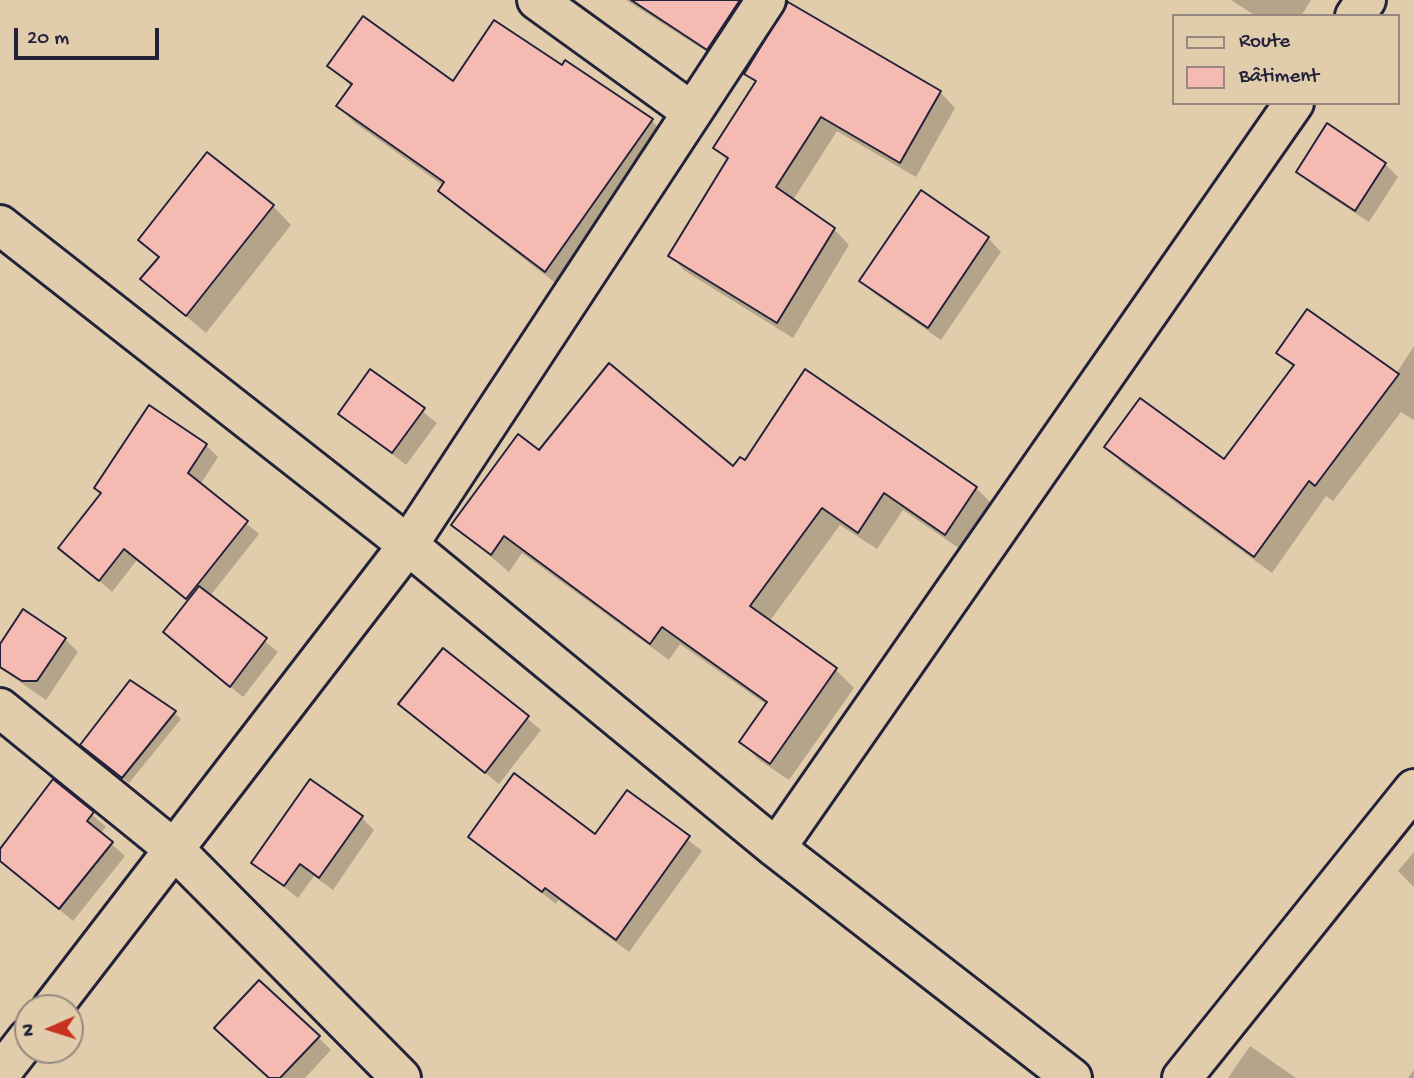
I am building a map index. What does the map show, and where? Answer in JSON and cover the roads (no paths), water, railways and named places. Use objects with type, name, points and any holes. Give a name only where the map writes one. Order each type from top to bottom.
[{"type":"street","points":[[537,0],[692,112]]},
{"type":"street","points":[[63,994],[408,544],[765,0]]},
{"type":"street","points":[[776,848],[1293,105]]},
{"type":"street","points":[[0,225],[408,544],[776,848],[1072,1078]]},
{"type":"street","points":[[0,708],[175,850],[401,1078]]},
{"type":"street","points":[[1182,1078],[1414,789]]},
{"type":"street","points":[[0,1074],[14,1056]]}]
